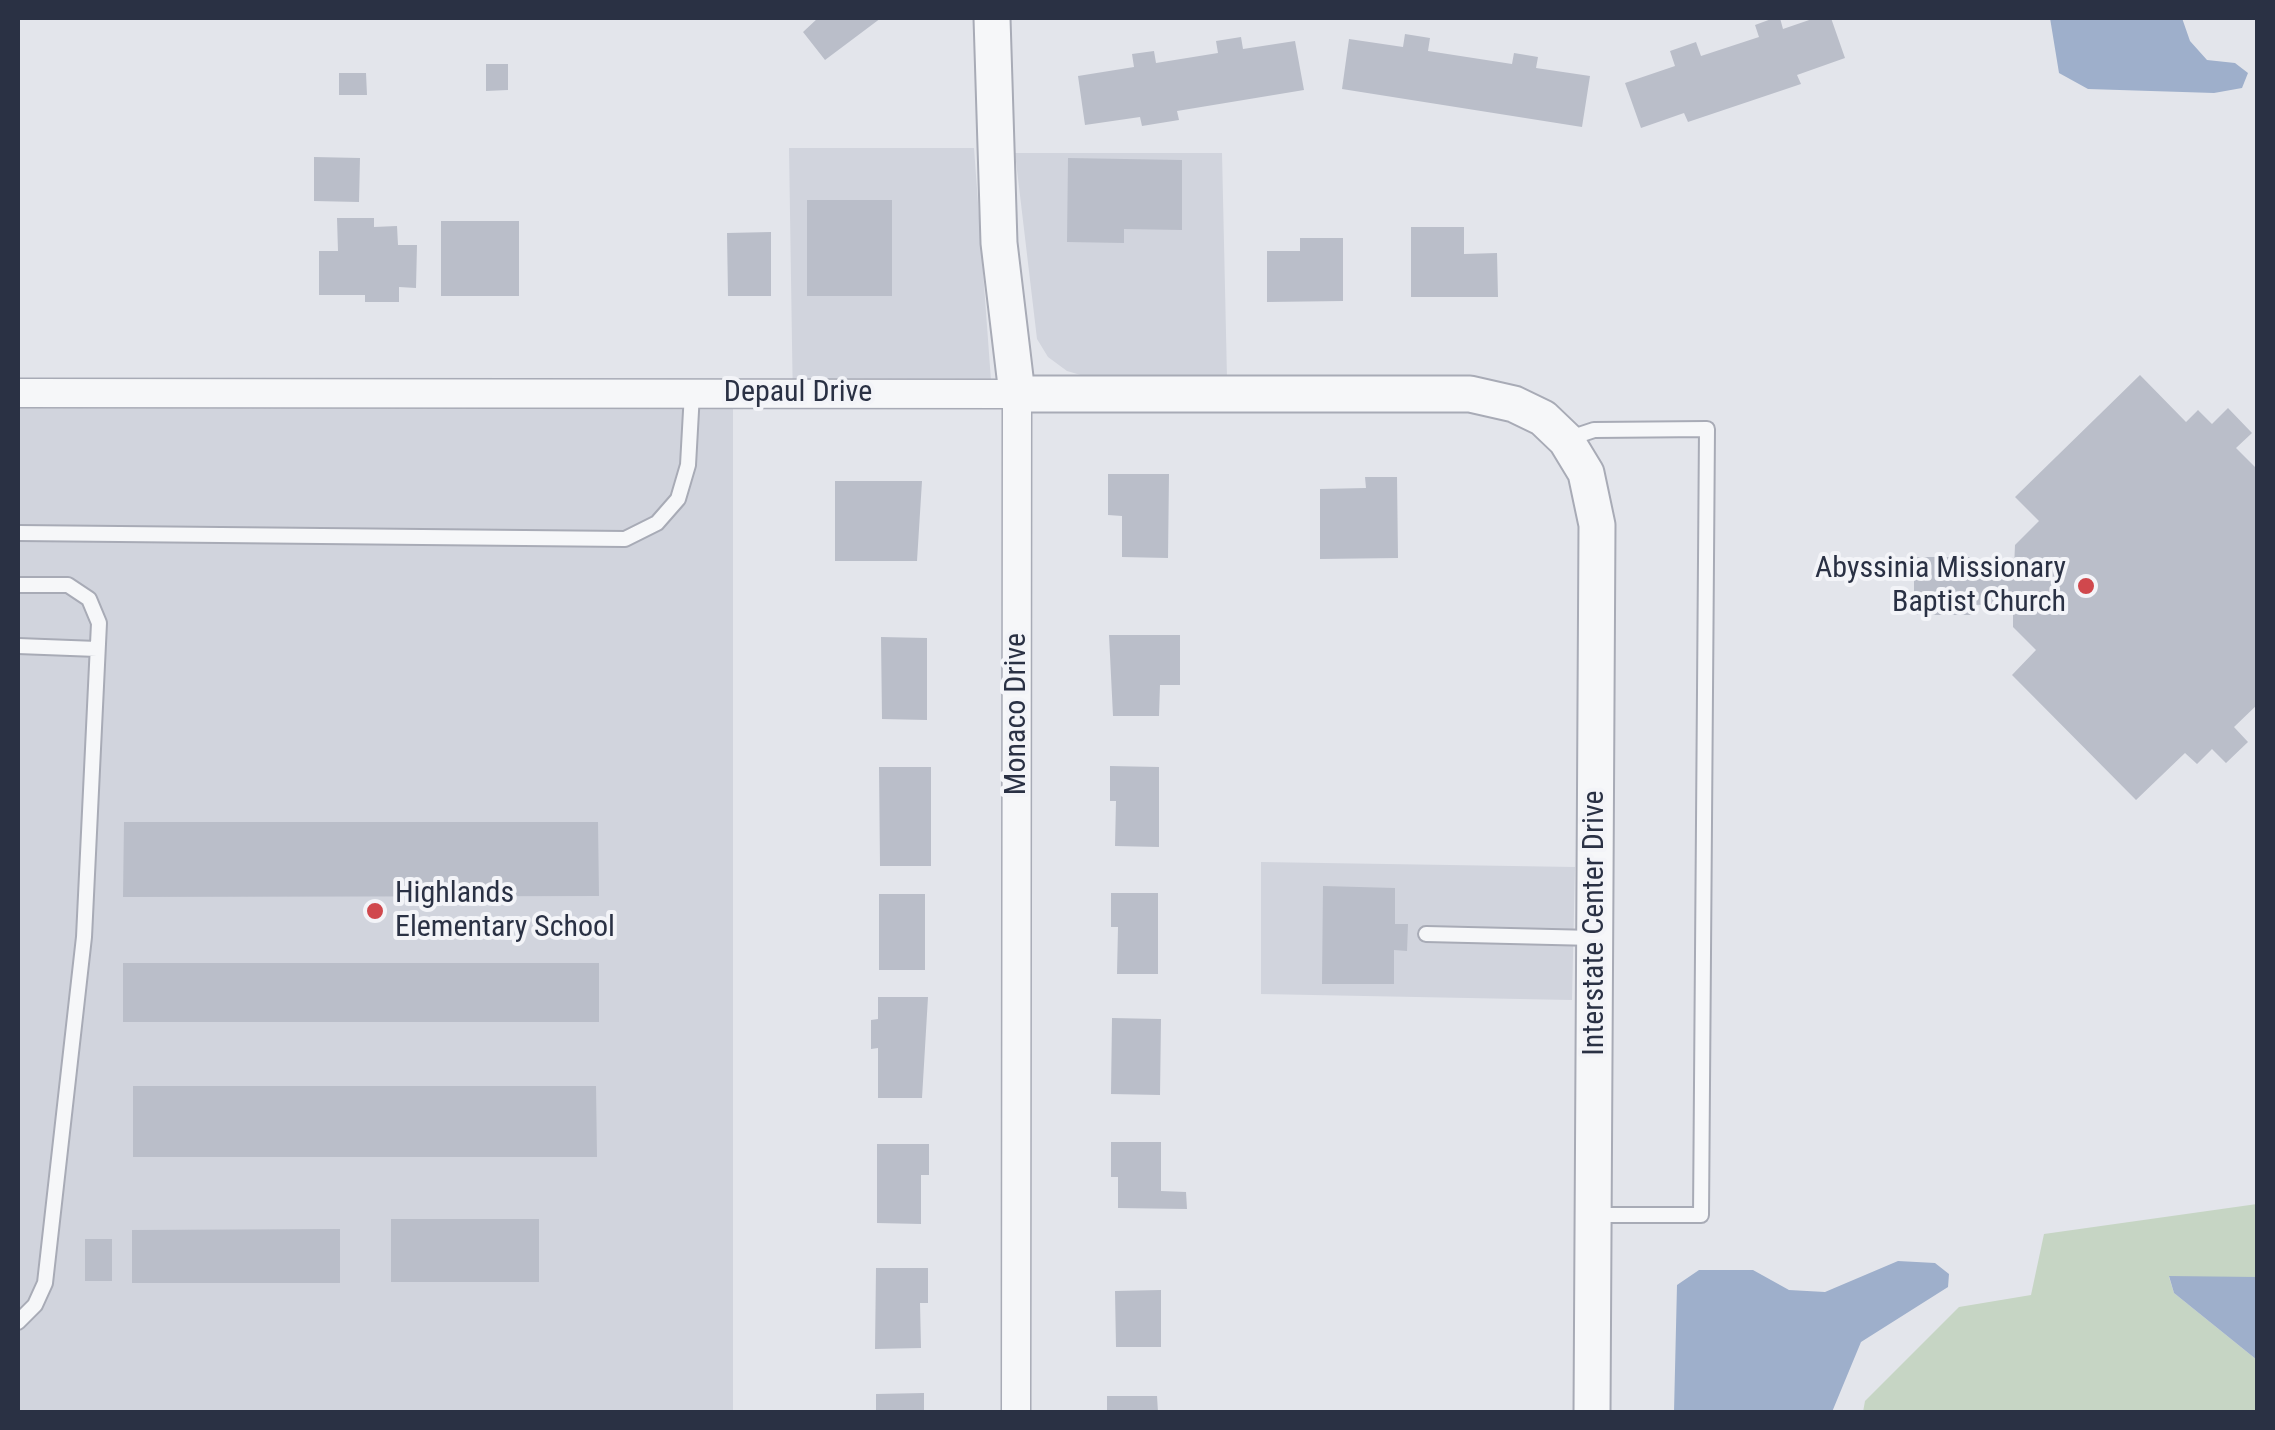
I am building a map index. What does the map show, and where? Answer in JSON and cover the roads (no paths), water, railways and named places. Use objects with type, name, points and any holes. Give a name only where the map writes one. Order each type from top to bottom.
[{"type":"street","name":"Monaco Drive","points":[[992,18],[999,243],[1018,394],[1016,1412]]},
{"type":"street","name":"Depaul Drive","points":[[18,393],[1470,394],[1528,411],[1566,440]]},
{"type":"street","name":"Interstate Center Drive","points":[[1566,440],[1586,473],[1597,525],[1592,1412]]},
{"type":"lane","points":[[18,533],[626,539],[657,523],[678,500],[688,465],[692,393]]},
{"type":"lane","points":[[1566,440],[1594,430],[1707,429],[1701,1215],[1594,1215]]},
{"type":"lane","points":[[18,584],[68,586],[89,599],[99,623],[84,936],[46,1282],[34,1306],[18,1322]]},
{"type":"lane","points":[[18,646],[97,649]]},
{"type":"lane","points":[[1426,934],[1595,938]]},
{"type":"water","points":[[2050,18],[2182,18],[2190,41],[2207,60],[2235,63],[2248,73],[2242,88],[2214,93],[2088,89],[2059,73]]},
{"type":"water","points":[[1898,1261],[1935,1263],[1949,1274],[1948,1287],[1861,1342],[1832,1412],[1674,1412],[1677,1285],[1699,1270],[1753,1270],[1789,1290],[1825,1292]]},
{"type":"water","points":[[2169,1276],[2257,1277],[2257,1360],[2174,1293]]},
{"type":"place","name":"Abyssinia Missionary Baptist Church","points":[[2086,586]]},
{"type":"place","name":"Highlands Elementary School","points":[[375,911]]}]
